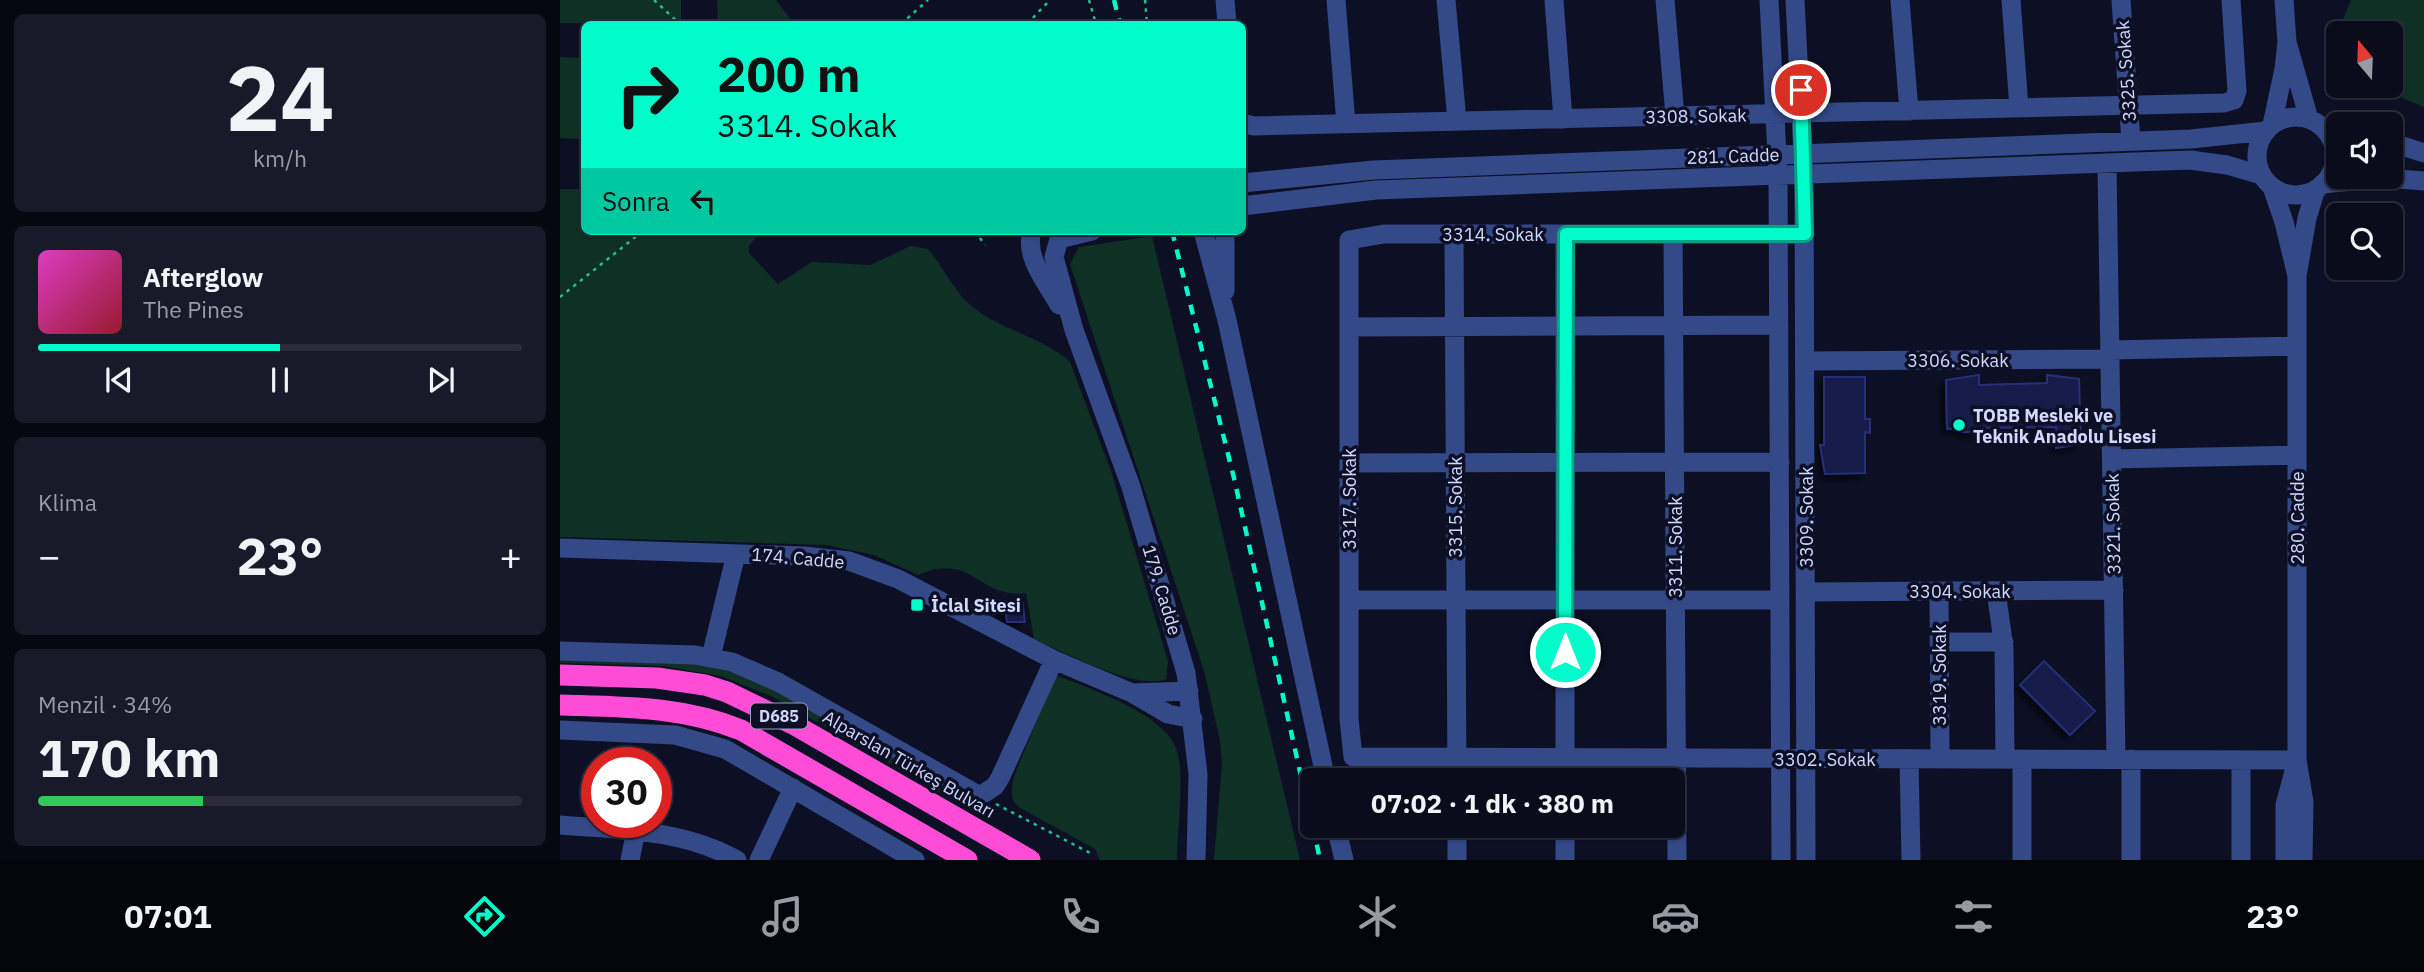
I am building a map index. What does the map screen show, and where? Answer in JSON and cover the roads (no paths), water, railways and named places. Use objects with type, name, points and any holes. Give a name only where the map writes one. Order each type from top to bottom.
[{"type":"highway","name":"Alparslan Türkeş Bulvarı","points":[[560,675],[657,678],[705,685],[727,692],[793,724],[1030,860]]},
{"type":"highway","name":"D685","points":[[560,705],[663,709],[721,722],[741,730],[967,860]]},
{"type":"street","points":[[1225,0],[1227,21]]},
{"type":"street","points":[[1336,0],[1346,124]]},
{"type":"street","points":[[1446,0],[1457,121]]},
{"type":"street","points":[[1554,0],[1563,119]]},
{"type":"street","points":[[1665,0],[1675,116]]},
{"type":"street","name":"3309. Sokak","points":[[1769,0],[1778,155],[1781,860]]},
{"type":"street","name":"3309. Sokak","points":[[1796,0],[1803,113],[1805,234],[1806,860]]},
{"type":"street","points":[[1900,0],[1909,111]]},
{"type":"street","points":[[2011,0],[2019,108]]},
{"type":"street","name":"3325. Sokak","points":[[2121,0],[2131,141]]},
{"type":"street","name":"3308. Sokak","points":[[1246,124],[1254,126],[2224,103],[2234,100],[2237,91],[2231,0]]},
{"type":"street","points":[[2284,0],[2287,42],[2284,69],[2269,128],[2257,152],[2266,181],[2293,195],[2319,187],[2386,178],[2424,181]]},
{"type":"street","points":[[2287,42],[2313,121],[2328,134],[2334,149],[2331,172],[2319,187]]},
{"type":"street","points":[[2269,128],[2294,117],[2326,125]]},
{"type":"street","name":"281. Cadde","points":[[1246,183],[1360,170],[2211,138],[2269,128]]},
{"type":"street","points":[[2403,146],[2424,153]]},
{"type":"street","name":"281. Cadde","points":[[1246,205],[1376,190],[2107,163],[2209,161],[2266,181]]},
{"type":"street","name":"3321. Sokak","points":[[2107,163],[2114,590],[2131,860]]},
{"type":"street","name":"280. Cadde","points":[[2266,181],[2284,222],[2297,276],[2297,760],[2304,802],[2303,860]]},
{"type":"street","name":"280. Cadde","points":[[2297,276],[2319,187]]},
{"type":"street","points":[[1246,213],[1264,202]]},
{"type":"street","name":"3314. Sokak","points":[[1349,240],[1384,234],[1805,234]]},
{"type":"street","name":"3315. Sokak","points":[[1454,234],[1457,768]]},
{"type":"street","points":[[1565,768],[1566,234]]},
{"type":"street","name":"3311. Sokak","points":[[1674,234],[1677,860]]},
{"type":"street","points":[[1031,235],[1029,246],[1032,256],[1074,330]]},
{"type":"street","points":[[1069,235],[1063,236],[1055,246],[1056,264],[1074,330]]},
{"type":"street","points":[[1204,235],[1227,320],[1323,768]]},
{"type":"street","points":[[1225,235],[1227,320]]},
{"type":"street","name":"3317. Sokak","points":[[1349,240],[1350,732],[1353,757]]},
{"type":"street","points":[[1349,327],[1779,325]]},
{"type":"street","name":"179. Cadde","points":[[1074,330],[1131,487],[1189,691],[1198,774],[1196,860]]},
{"type":"street","name":"3306. Sokak","points":[[1805,361],[2110,354],[2297,346]]},
{"type":"street","points":[[2112,459],[2297,455]]},
{"type":"street","points":[[1349,463],[1780,462]]},
{"type":"street","name":"174. Cadde","points":[[560,548],[829,558],[872,569],[1054,660],[1132,693],[1168,714],[1193,719]]},
{"type":"street","points":[[711,657],[736,554]]},
{"type":"street","name":"3304. Sokak","points":[[1806,592],[2114,590]]},
{"type":"street","name":"3319. Sokak","points":[[1939,591],[1940,759]]},
{"type":"street","points":[[1996,591],[2004,642],[2022,860]]},
{"type":"street","points":[[1349,600],[1780,600]]},
{"type":"street","points":[[1939,642],[2004,642]]},
{"type":"street","points":[[560,651],[711,657],[741,665],[778,682],[980,796],[1000,778],[1054,660]]},
{"type":"street","points":[[1132,693],[1189,691]]},
{"type":"street","points":[[560,730],[646,732],[701,741],[735,755],[915,860]]},
{"type":"street","name":"3302. Sokak","points":[[1353,757],[2297,760]]},
{"type":"street","points":[[1909,759],[1910,860]]},
{"type":"street","points":[[2241,760],[2241,860]]},
{"type":"street","name":"280. Cadde","points":[[2285,860],[2285,805],[2297,760]]},
{"type":"street","points":[[759,860],[793,788]]},
{"type":"street","points":[[560,825],[581,827]]},
{"type":"street","points":[[672,837],[693,840],[737,860]]},
{"type":"street","points":[[630,860],[635,838]]},
{"type":"street","points":[[1339,838],[1344,860]]},
{"type":"street","points":[[1457,838],[1457,860]]},
{"type":"street","points":[[1565,838],[1565,860]]},
{"type":"railway","points":[[1114,0],[1119,21]]},
{"type":"railway","points":[[1173,235],[1234,478],[1300,772]]},
{"type":"railway","points":[[1315,838],[1320,860]]},
{"type":"place","name":"TOBB Mesleki ve Teknik Anadolu Lisesi","points":[[1959,425]]},
{"type":"place","name":"İclal Sitesi","points":[[917,605]]}]
